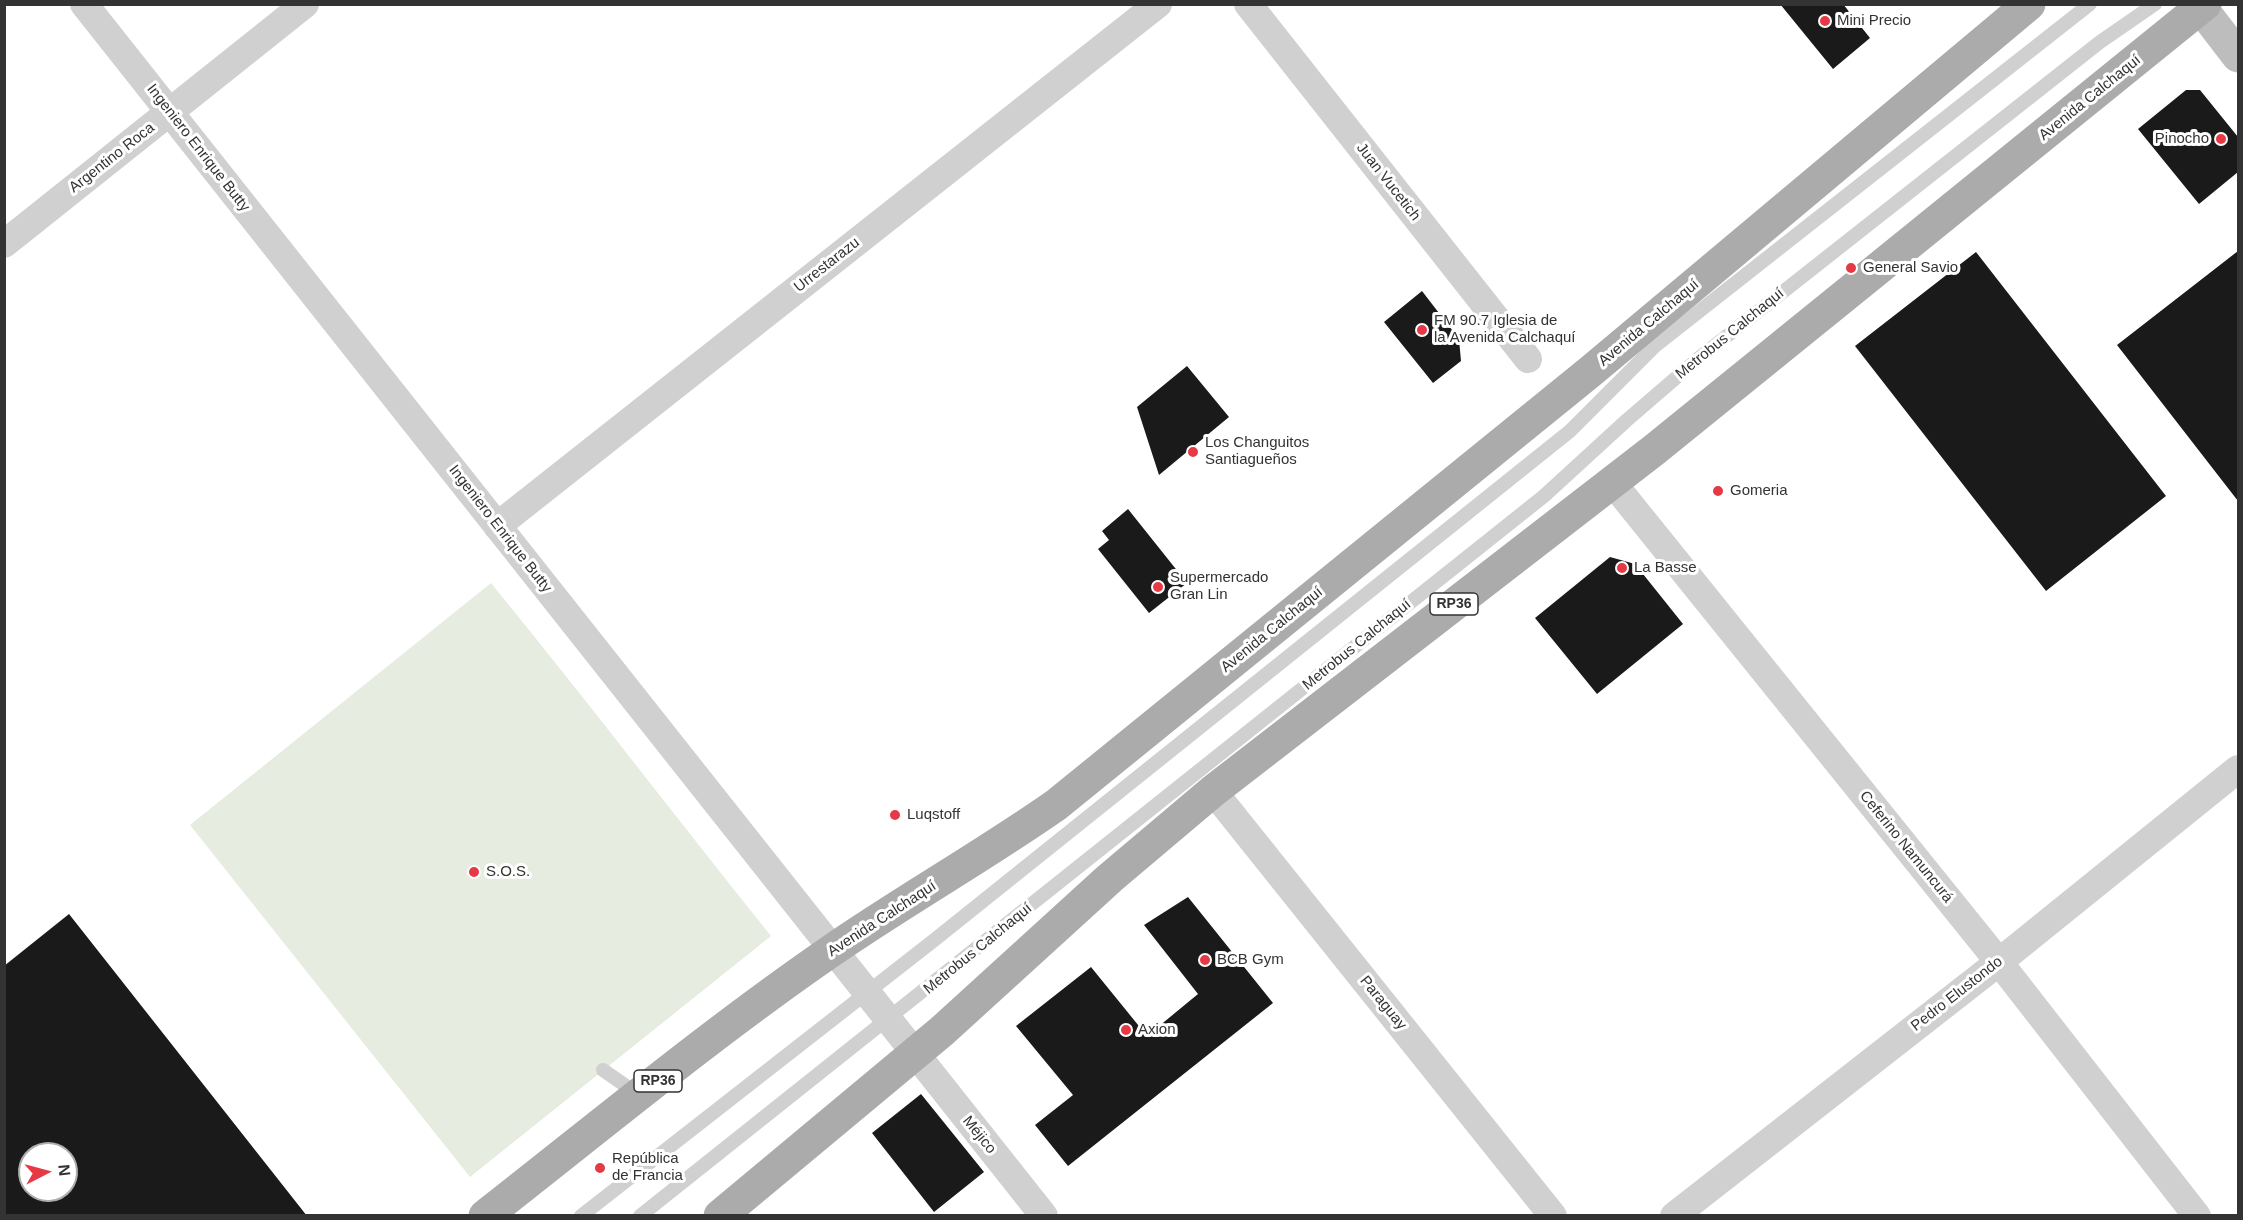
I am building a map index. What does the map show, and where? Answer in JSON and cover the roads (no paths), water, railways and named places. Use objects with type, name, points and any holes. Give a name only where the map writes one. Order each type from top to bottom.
[{"type":"main road","name":"Avenida Calchaquí","points":[[485,1215],[721,1031],[832,950],[1014,834],[1056,804],[1599,365],[2029,4]]},
{"type":"main road","name":"Avenida Calchaquí","points":[[720,1215],[942,1031],[1110,878],[1213,791],[1654,450],[2201,5]]},
{"type":"street","name":"Ingeniero Enrique Butty","points":[[84,4],[914,1053]]},
{"type":"street","name":"Argentino Roca","points":[[4,244],[305,4]]},
{"type":"street","name":"Urrestarazu","points":[[497,526],[1158,4]]},
{"type":"street","name":"Juan Vucetich","points":[[1248,4],[1528,359]]},
{"type":"street","points":[[2201,5],[2238,56]]},
{"type":"street","name":"Ceferino Namuncurá","points":[[1612,482],[1998,962],[2197,1215]]},
{"type":"street","name":"Pedro Elustondo","points":[[1674,1215],[1998,962],[2238,769]]},
{"type":"street","name":"Paraguay","points":[[1213,791],[1553,1215]]},
{"type":"street","name":"Méjico","points":[[914,1053],[1044,1215]]},
{"type":"lane","points":[[581,1215],[933,941],[1570,431],[1655,346],[2090,4]]},
{"type":"lane","name":"Metrobus Calchaquí","points":[[640,1215],[1544,496],[1699,358],[2100,42],[2155,4]]},
{"type":"lane","points":[[603,1070],[640,1095]]},
{"type":"place","name":"Mini Precio","points":[[1825,21]]},
{"type":"place","name":"Pinocho","points":[[2221,139]]},
{"type":"place","name":"General Savio","points":[[1851,268]]},
{"type":"place","name":"FM 90.7 Iglesia de la Avenida Calchaquí","points":[[1422,330]]},
{"type":"place","name":"Los Changuitos Santiagueños","points":[[1193,452]]},
{"type":"place","name":"Gomeria","points":[[1718,491]]},
{"type":"place","name":"La Basse","points":[[1622,568]]},
{"type":"place","name":"Supermercado Gran Lin","points":[[1158,587]]},
{"type":"place","name":"Luqstoff","points":[[895,815]]},
{"type":"place","name":"S.O.S.","points":[[474,872]]},
{"type":"place","name":"BCB Gym","points":[[1205,960]]},
{"type":"place","name":"Axion","points":[[1126,1030]]},
{"type":"place","name":"República de Francia","points":[[600,1168]]}]
